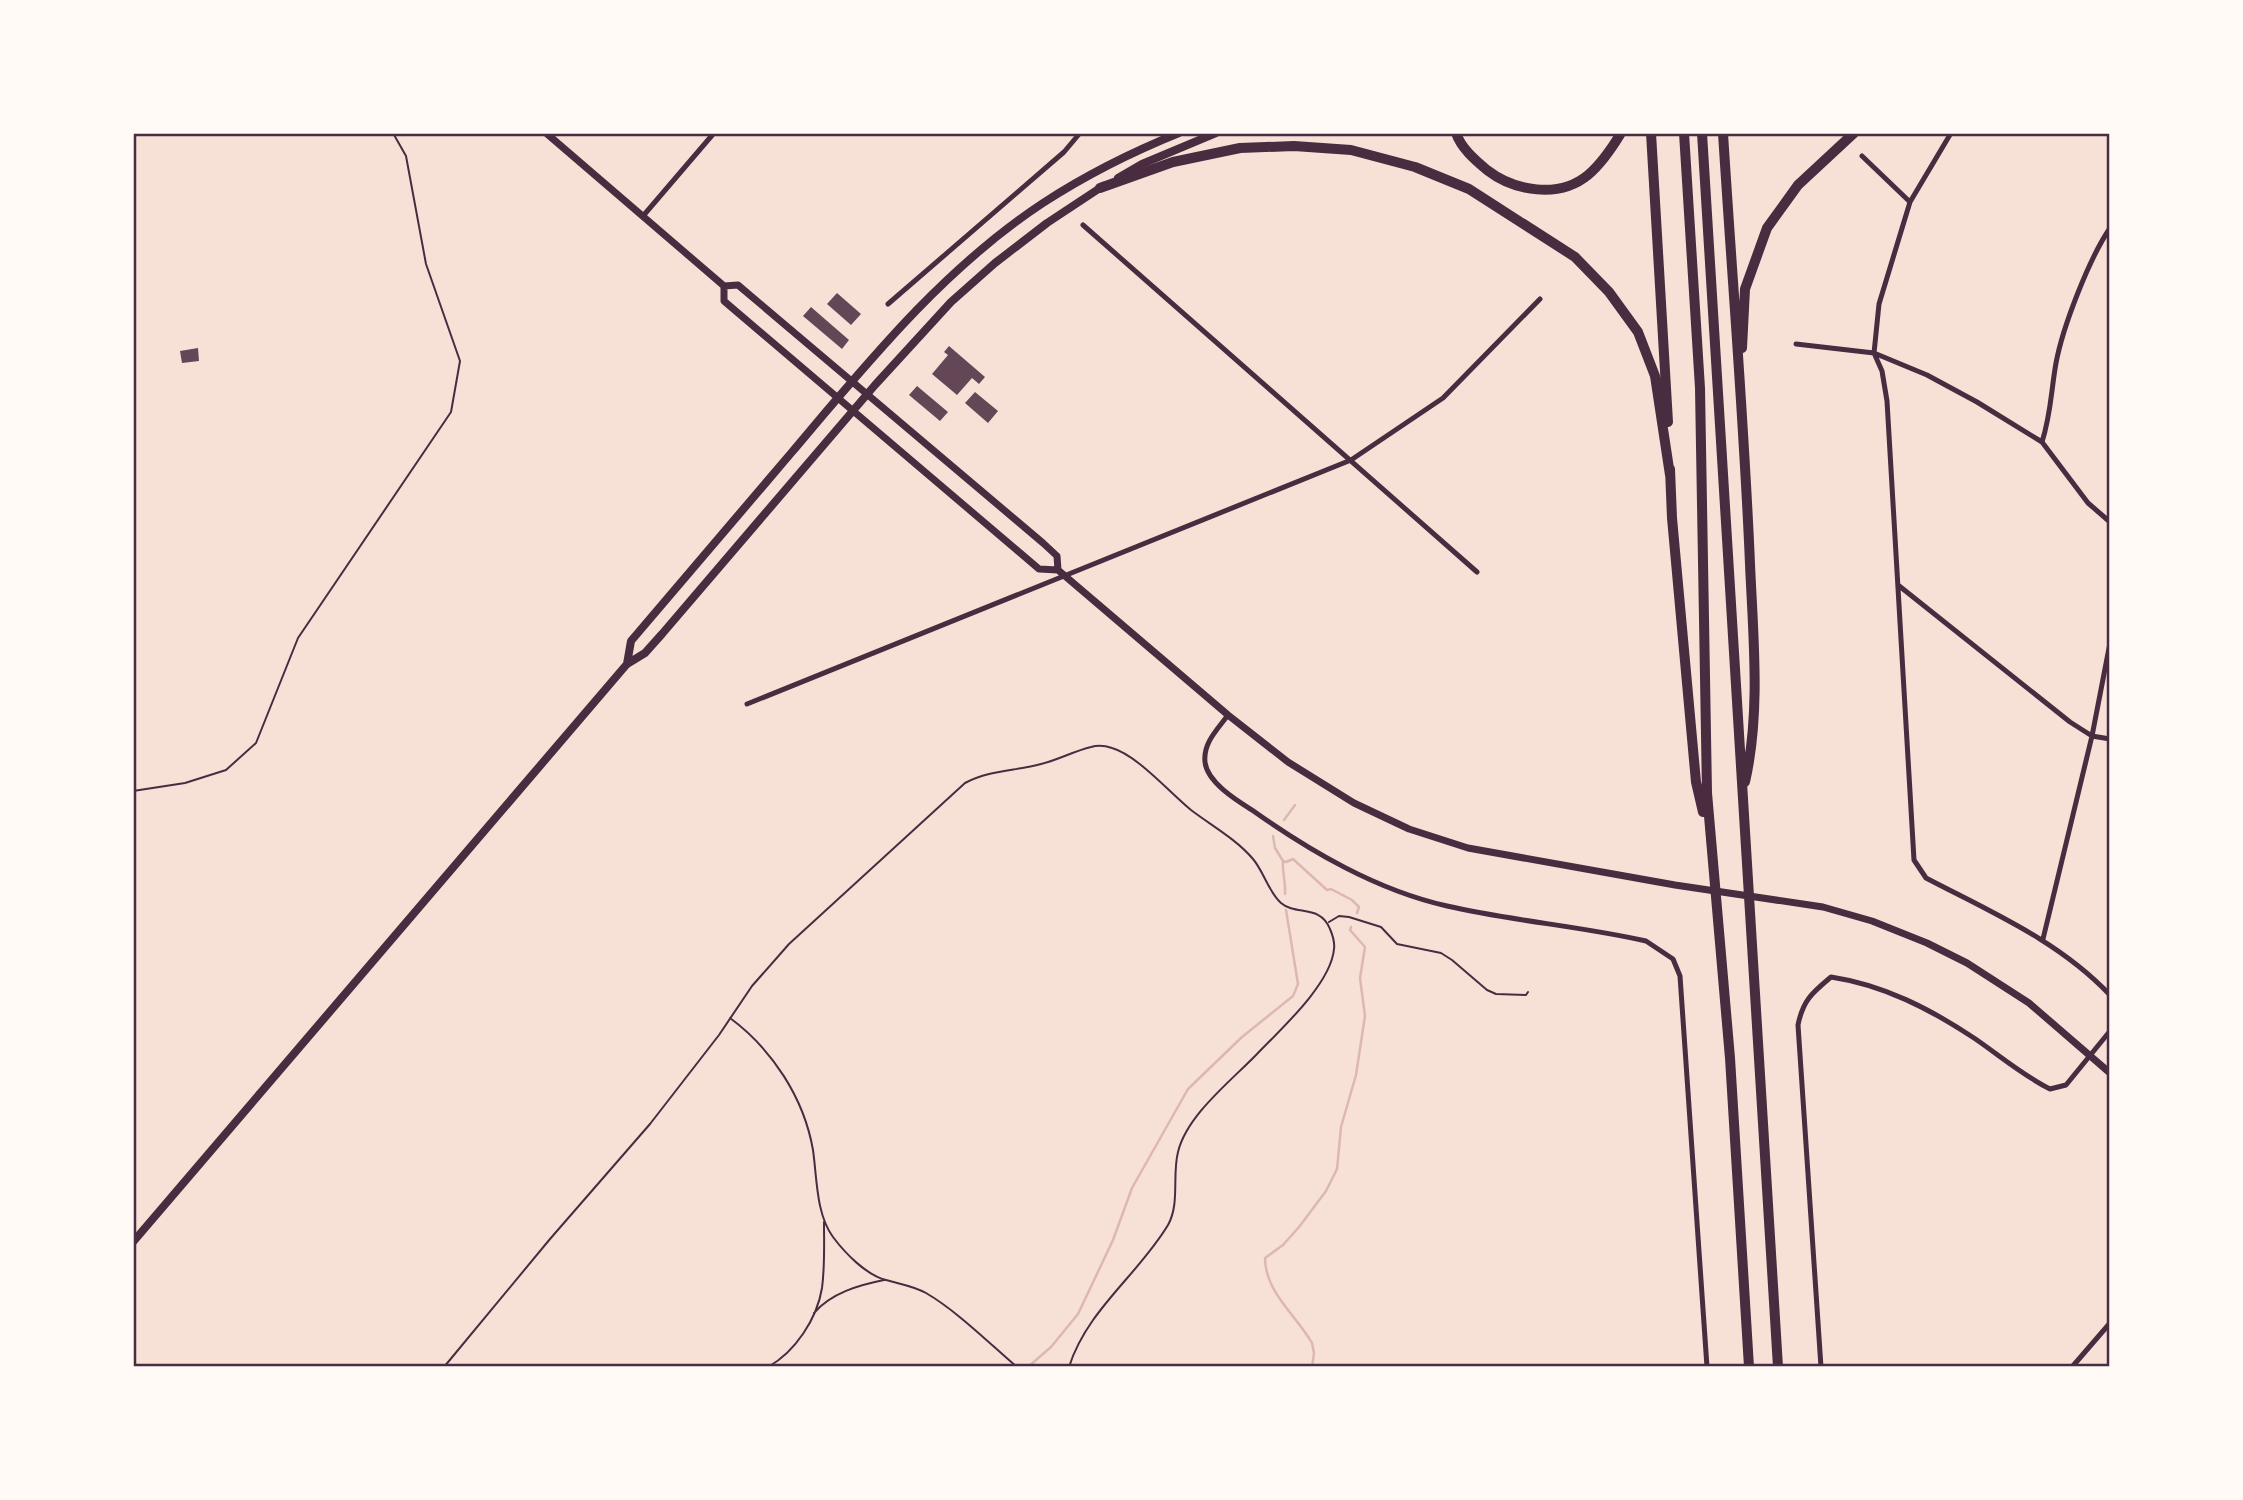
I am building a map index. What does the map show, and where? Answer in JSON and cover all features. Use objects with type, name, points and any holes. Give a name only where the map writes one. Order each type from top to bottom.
[{"type":"highway","points":[[1456,133],[1458,140],[1476,160],[1499,179],[1529,189],[1557,189],[1586,177],[1621,133]]},
{"type":"highway","points":[[1651,133],[1670,475],[1696,782],[1712,847]]},
{"type":"highway","points":[[1684,133],[1700,388],[1707,793],[1730,1058],[1749,1367]]},
{"type":"highway","points":[[1702,133],[1778,1367]]},
{"type":"highway","points":[[1723,133],[1753,649],[1752,751],[1742,794]]},
{"type":"highway","points":[[1740,405],[1745,289],[1768,228],[1798,185],[1854,133]]},
{"type":"highway","points":[[1100,188],[1173,162],[1240,148],[1294,146],[1351,150],[1415,167],[1469,189],[1574,257],[1609,292],[1638,332],[1655,376],[1670,475]]},
{"type":"main road","points":[[546,133],[724,286],[738,285],[852,381],[1057,556],[1058,570]]},
{"type":"main road","points":[[627,664],[631,642],[837,398],[930,296],[1005,231],[1042,204],[1132,153],[1180,133]]},
{"type":"main road","points":[[133,1242],[627,664],[645,653],[867,394],[951,302],[1047,223],[1100,188],[1142,164],[1216,133]]},
{"type":"main road","points":[[724,286],[724,301],[1039,569],[1058,570],[1228,715],[1288,762],[1354,803],[1409,829],[1468,848],[1675,885],[1823,907],[1872,922],[1927,943],[1967,963],[2029,1003],[2110,1073]]},
{"type":"street","points":[[643,216],[714,133]]},
{"type":"street","points":[[888,304],[1064,152],[1080,133]]},
{"type":"street","points":[[1951,133],[1910,202],[1879,304],[1874,353],[1882,371],[1887,401],[1914,860],[1926,878],[2043,939],[2091,975],[2110,995]]},
{"type":"street","points":[[1862,156],[1910,202]]},
{"type":"street","points":[[1083,225],[1477,572]]},
{"type":"street","points":[[2042,442],[2050,416],[2056,361],[2068,322],[2077,296],[2110,228]]},
{"type":"street","points":[[747,704],[1350,460],[1443,398],[1540,299]]},
{"type":"street","points":[[1796,344],[1874,353],[1937,380],[1977,402],[2042,442],[2088,503],[2110,522]]},
{"type":"street","points":[[1898,585],[2070,722],[2092,736],[2110,739]]},
{"type":"street","points":[[2043,939],[2092,736],[2110,643]]},
{"type":"street","points":[[1228,715],[1206,746],[1205,764],[1214,779],[1232,797],[1298,842],[1355,872],[1445,906],[1646,941],[1673,959],[1680,976],[1707,1367]]},
{"type":"street","points":[[1821,1367],[1798,1025],[1802,1006],[1813,992],[1831,977],[1862,982],[1911,1001],[1973,1038],[2029,1079],[2050,1089],[2066,1085],[2110,1031]]},
{"type":"street","points":[[2072,1367],[2110,1323]]},
{"type":"path","points":[[133,791],[185,783],[226,770],[256,743],[298,638],[451,412],[460,361],[426,264],[406,156],[393,133]]},
{"type":"path","points":[[444,1367],[650,1124],[719,1035],[752,986],[789,944],[965,783],[998,771],[1042,764],[1091,747],[1112,747],[1129,757],[1247,853],[1282,904],[1315,913],[1328,923],[1334,936],[1334,953],[1318,986],[1291,1020],[1205,1106],[1183,1139],[1176,1161],[1174,1211],[1170,1221],[1086,1331],[1069,1367]]},
{"type":"path","points":[[1328,923],[1339,916],[1381,927],[1397,944],[1441,953],[1487,990],[1517,996],[1526,995],[1528,992]]},
{"type":"path","points":[[729,1017],[754,1037],[768,1054],[785,1078],[799,1106],[812,1147],[824,1221],[822,1291],[797,1341],[768,1367]]},
{"type":"path","points":[[824,1221],[833,1236],[859,1264],[885,1280],[925,1293],[936,1300],[1017,1367]]},
{"type":"path","points":[[811,1316],[839,1294],[867,1283],[885,1280]]},
{"type":"building","points":[[837,293],[861,314],[851,325],[827,304]]},
{"type":"building","points":[[811,307],[849,340],[842,349],[803,316]]},
{"type":"building","points":[[949,346],[985,377],[979,384],[972,378],[957,395],[932,374],[948,355],[944,352]]},
{"type":"building","points":[[198,348],[199,361],[182,363],[180,351]]},
{"type":"building","points":[[917,386],[948,412],[940,421],[909,395]]},
{"type":"building","points":[[975,392],[998,411],[988,423],[965,403]]},
{"type":"waterway","points":[[1284,820],[1295,805]]},
{"type":"waterway","points":[[1273,836],[1275,848],[1283,861],[1285,894]]},
{"type":"waterway","points":[[1283,861],[1293,859],[1327,890],[1331,889],[1352,900],[1359,907],[1357,913]]},
{"type":"waterway","points":[[1028,1367],[1051,1347],[1078,1314],[1113,1240],[1132,1188],[1188,1089],[1242,1037],[1293,996],[1298,984],[1286,910]]},
{"type":"waterway","points":[[1312,1367],[1312,1343],[1270,1282],[1265,1258],[1283,1245],[1299,1227],[1326,1191],[1337,1169],[1341,1127],[1356,1075],[1365,1016],[1360,978],[1365,947],[1350,930],[1351,927]]}]
